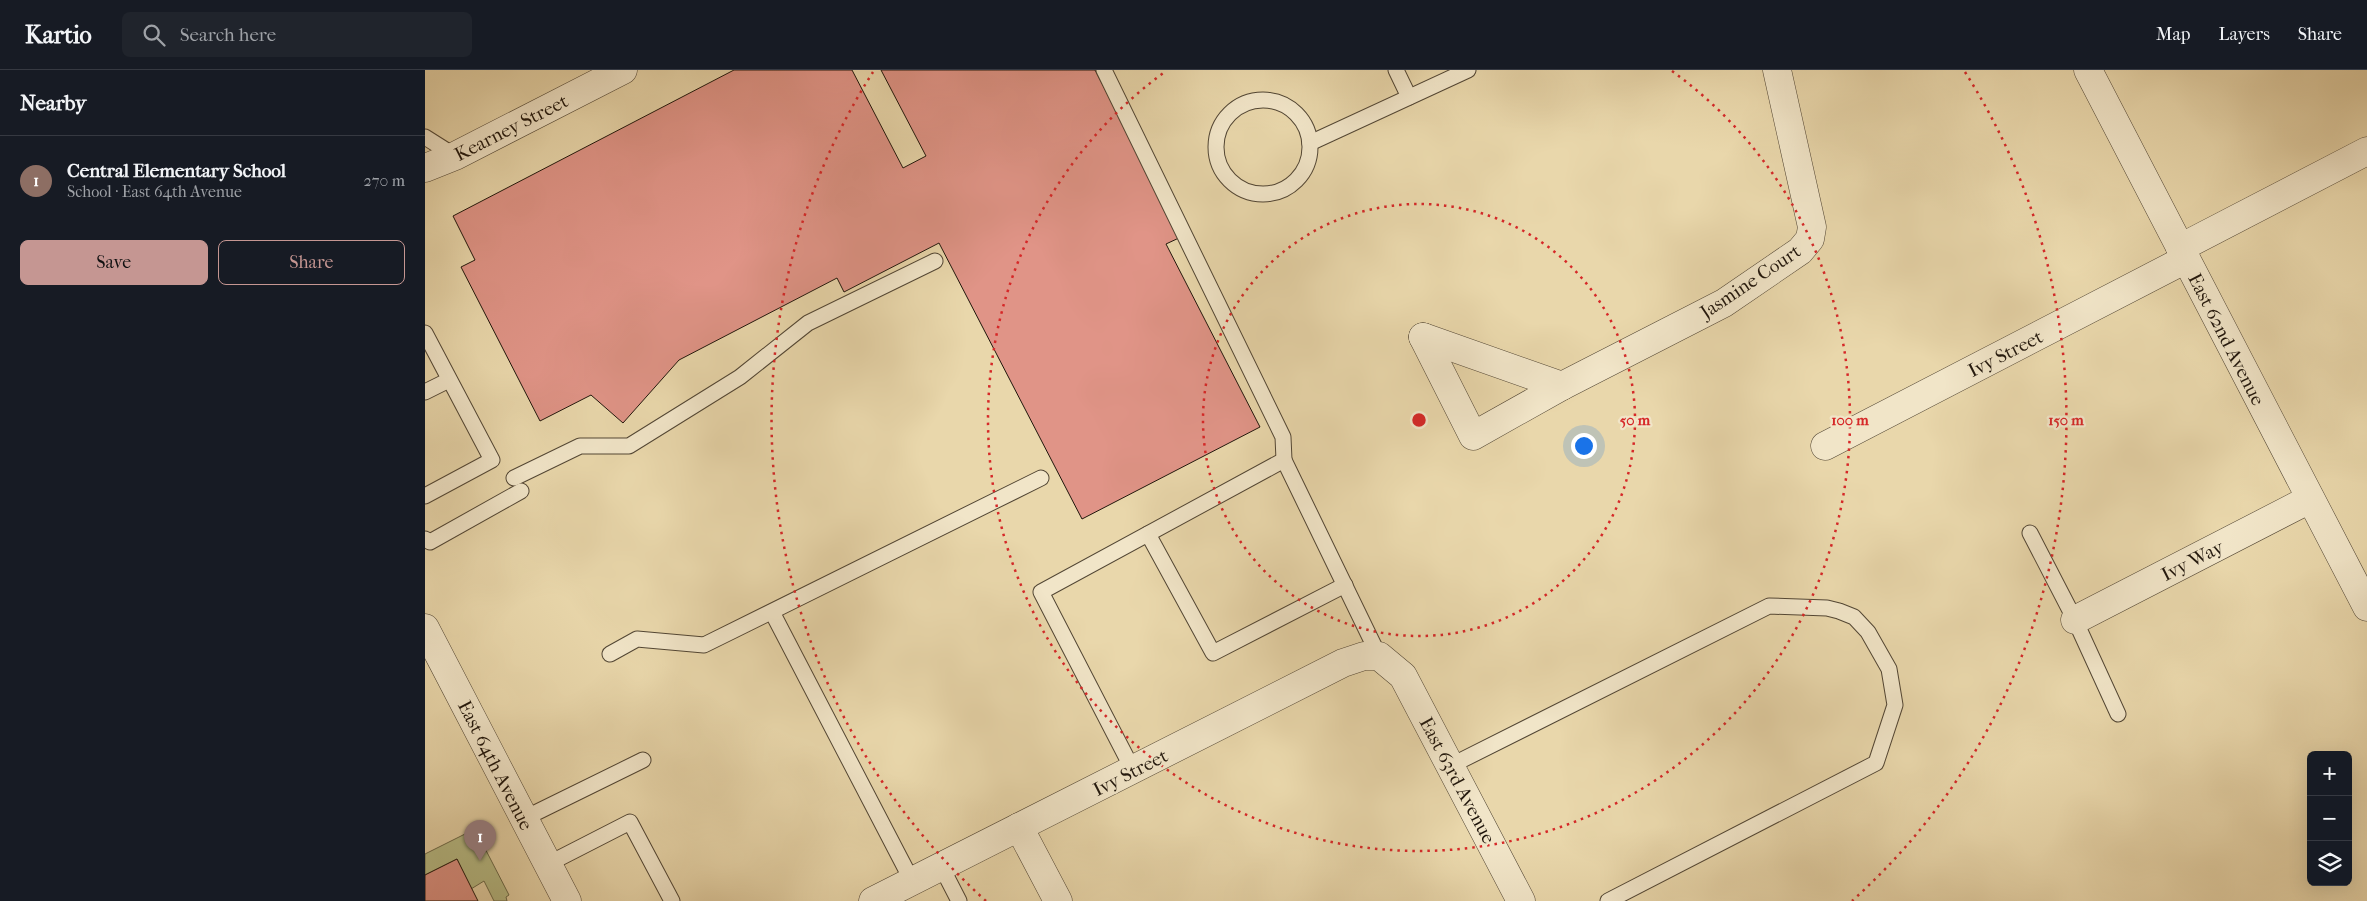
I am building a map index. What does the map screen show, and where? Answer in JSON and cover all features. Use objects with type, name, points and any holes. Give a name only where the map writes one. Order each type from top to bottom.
[{"type":"street","name":"Kearney Street","points":[[425,168],[455,156],[623,70]]},
{"type":"street","name":"Jasmine Court","points":[[1562,386],[1423,337],[1473,436],[1562,386],[1724,303],[1800,251],[1810,239],[1812,227],[1777,70]]},
{"type":"street","name":"East 62nd Avenue","points":[[2088,70],[2367,607]]},
{"type":"street","name":"Ivy Street","points":[[1825,446],[2183,254],[2367,151]]},
{"type":"street","name":"Ivy Way","points":[[2075,620],[2310,499]]},
{"type":"street","name":"East 64th Avenue","points":[[425,628],[567,901]]},
{"type":"street","name":"Ivy Street","points":[[873,901],[1343,663],[1364,656],[1384,659]]},
{"type":"street","name":"East 63rd Avenue","points":[[1384,659],[1403,676],[1521,901]]},
{"type":"street","points":[[1019,827],[1057,901]]},
{"type":"lane","points":[[1103,70],[1283,437],[1284,460],[1345,585],[1384,659]]},
{"type":"lane","points":[[1396,70],[1409,97]]},
{"type":"lane","points":[[1310,143],[1468,70]]},
{"type":"lane","points":[[1267,100],[1283,104],[1296,114],[1305,127],[1310,143],[1309,159],[1302,174],[1291,186],[1279,192],[1265,195],[1252,194],[1228,180],[1220,168],[1215,140],[1220,126],[1228,114],[1239,106],[1253,101],[1267,100]]},
{"type":"lane","points":[[425,137],[455,156]]},
{"type":"lane","points":[[425,539],[429,542],[517,484],[580,446],[629,446],[741,377],[808,323],[935,261]]},
{"type":"lane","points":[[425,333],[491,460],[425,496]]},
{"type":"lane","points":[[425,392],[449,380]]},
{"type":"lane","points":[[1133,770],[1041,592],[1284,460]]},
{"type":"lane","points":[[610,654],[637,639],[704,645],[1041,478]]},
{"type":"lane","points":[[2030,533],[2075,620],[2118,714]]},
{"type":"lane","points":[[1148,534],[1213,653],[1345,585]]},
{"type":"lane","points":[[1450,766],[1769,606],[1827,608],[1854,617],[1868,632],[1889,669],[1895,705],[1876,763],[1608,901]]},
{"type":"lane","points":[[773,612],[912,881]]},
{"type":"lane","points":[[523,819],[643,760]]},
{"type":"lane","points":[[547,864],[630,822],[671,901]]},
{"type":"lane","points":[[941,866],[959,901]]},
{"type":"green space","points":[[475,829],[509,895],[506,897],[507,901],[494,901],[484,881],[471,889],[457,859],[425,875],[425,854]]},
{"type":"building","points":[[734,70],[852,70],[903,168],[926,156],[881,70],[1095,70],[1181,237],[1166,244],[1260,427],[1082,519],[939,243],[844,292],[837,278],[679,360],[623,423],[591,395],[540,421],[461,267],[475,260],[453,216]]},
{"type":"building","points":[[457,859],[478,901],[425,901],[425,875]]},
{"type":"place","name":"Central Elementary School","points":[[480,861]]}]
